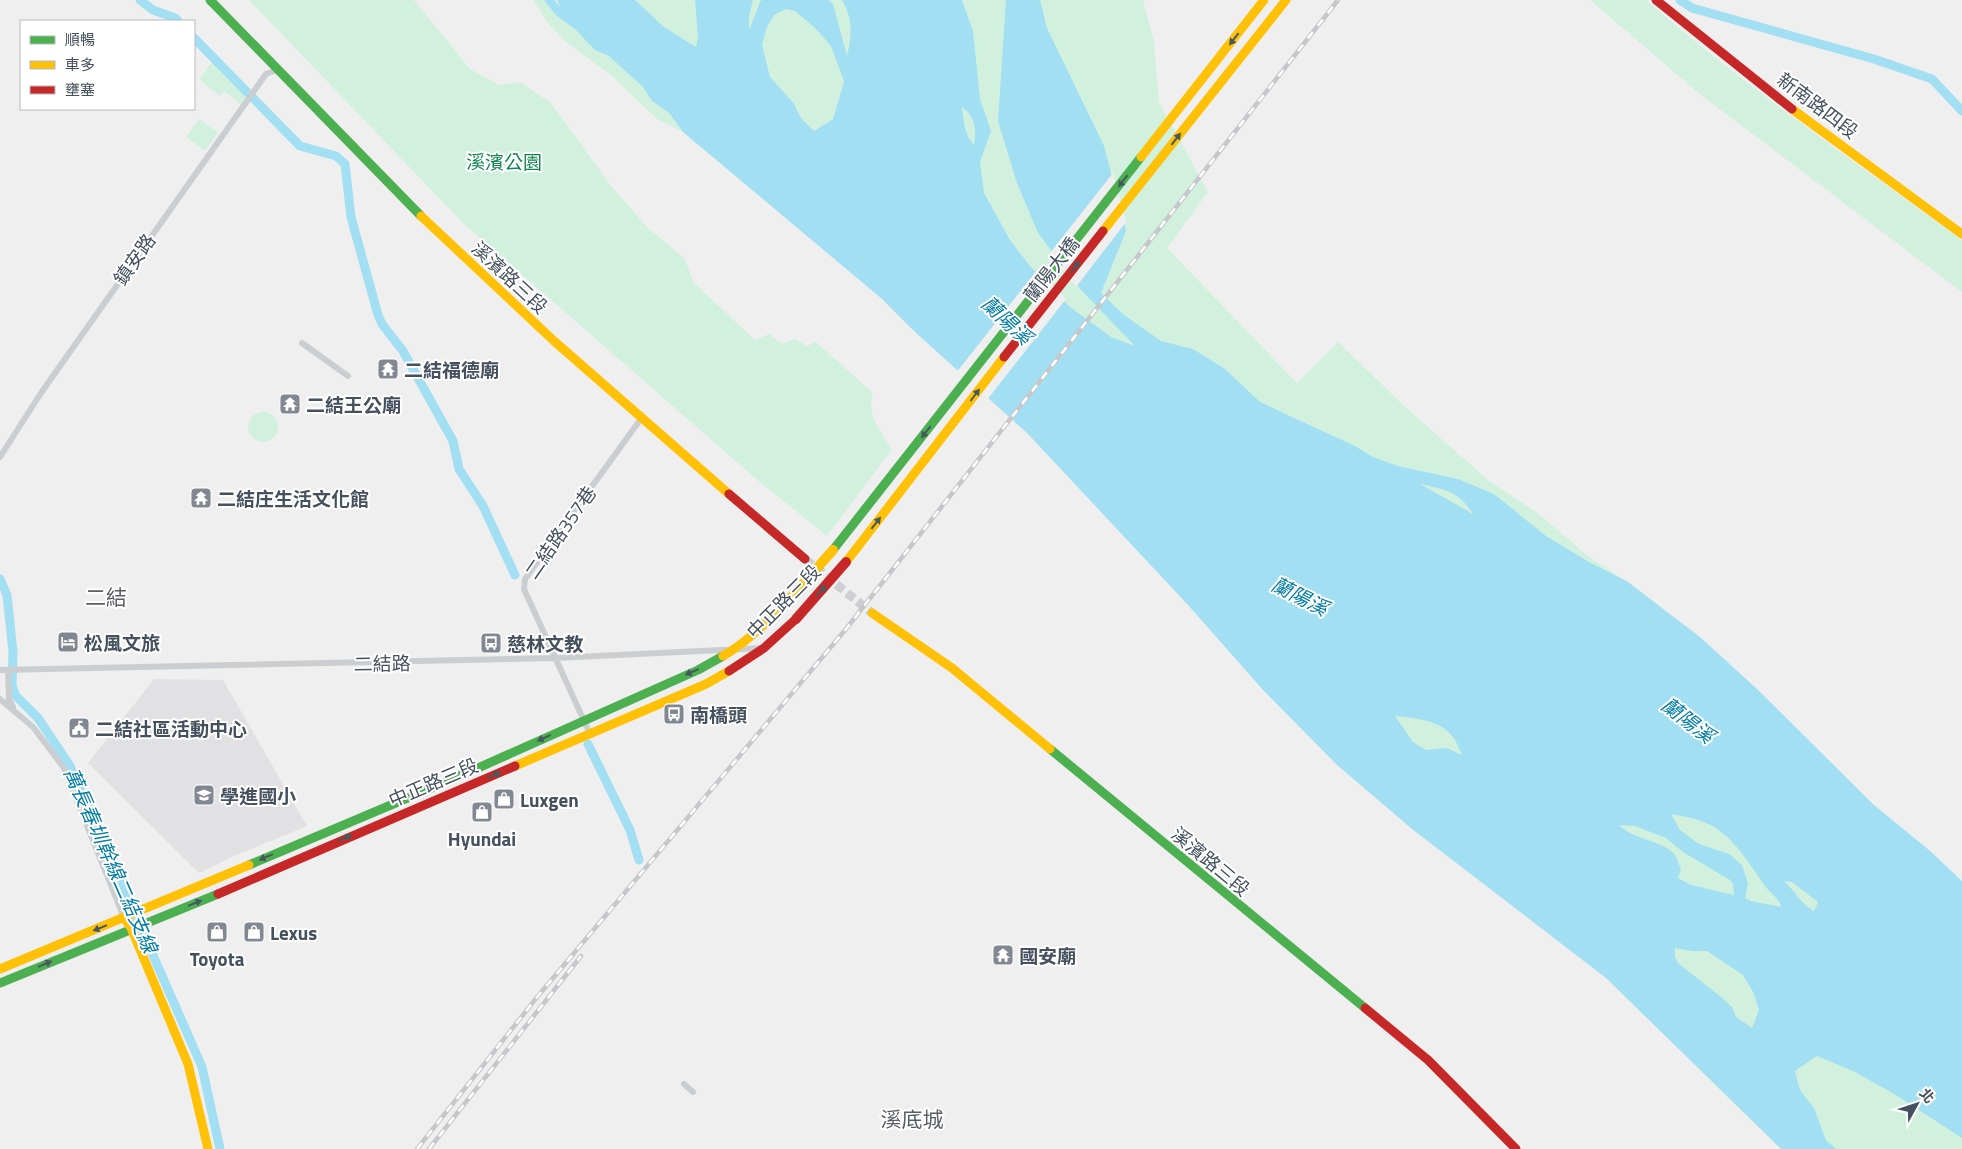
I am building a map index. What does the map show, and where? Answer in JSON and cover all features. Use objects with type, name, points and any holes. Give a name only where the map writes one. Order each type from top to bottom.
[{"type":"main road","name":"溪濱路三段","points":[[210,0],[456,250],[640,420],[805,559]]},
{"type":"main road","name":"蘭陽大橋","points":[[833,550],[1264,0]]},
{"type":"main road","name":"蘭陽大橋","points":[[846,562],[1286,0]]},
{"type":"main road","name":"新南路四段","points":[[1662,1],[1794,110],[1962,234]]},
{"type":"main road","name":"中正路三段","points":[[0,969],[468,772],[698,670],[736,649],[760,629],[833,550]]},
{"type":"main road","name":"中正路三段","points":[[0,983],[290,862],[706,684],[764,648],[796,619],[846,562]]},
{"type":"main road","name":"溪濱路三段","points":[[872,613],[952,668],[1428,1060],[1470,1100],[1516,1149]]},
{"type":"main road","points":[[284,850],[290,862]]},
{"type":"main road","points":[[124,918],[132,928],[188,1064],[208,1149]]},
{"type":"street","name":"鎮安路","points":[[0,457],[41,392],[254,90],[266,74],[277,70]]},
{"type":"street","points":[[302,343],[348,376]]},
{"type":"street","name":"二結路357巷","points":[[590,734],[524,588],[525,578],[640,420]]},
{"type":"street","points":[[514,588],[524,588]]},
{"type":"street","name":"二結路","points":[[0,670],[555,658],[764,648]]},
{"type":"street","points":[[9,671],[9,699],[15,710]]},
{"type":"street","points":[[0,699],[33,727],[64,768],[124,918]]},
{"type":"street","points":[[684,1084],[693,1092]]},
{"type":"shaded area","name":"學進國小","points":[[154,679],[223,680],[307,826],[234,856],[199,873],[88,763]]},
{"type":"green space","name":"溪濱公園","points":[[249,0],[414,0],[470,69],[499,85],[520,82],[551,103],[612,187],[647,227],[685,259],[693,282],[755,340],[769,334],[782,344],[795,339],[807,346],[816,342],[873,393],[871,408],[873,415],[879,429],[892,449],[827,536],[762,484],[463,223]]},
{"type":"green space","points":[[533,0],[557,0],[562,10],[595,50],[609,56],[644,87],[652,101],[669,113],[683,132],[657,119],[612,76],[566,42],[548,23]]},
{"type":"green space","points":[[635,0],[724,0],[698,68],[638,4]]},
{"type":"green space","points":[[753,0],[842,0],[848,10],[852,33],[851,45],[833,119],[813,132],[798,130],[767,80],[749,33],[749,17]]},
{"type":"green space","points":[[962,0],[1143,0],[1154,42],[1159,102],[1208,192],[1167,248],[1297,383],[1338,342],[1402,404],[1488,480],[1539,514],[1589,557],[1628,582],[1587,570],[1481,493],[1458,479],[1398,466],[1373,457],[1355,446],[1295,418],[1101,339],[1030,266],[1010,240],[984,195],[964,126],[962,106],[973,31]]},
{"type":"green space","points":[[1590,0],[1646,0],[1762,94],[1962,240],[1962,292],[1702,96]]},
{"type":"green space","points":[[213,61],[247,94],[241,105],[224,91],[220,96],[199,79]]},
{"type":"green space","points":[[199,119],[218,132],[205,151],[186,137]]},
{"type":"green space","points":[[263,412],[269,413],[277,421],[277,433],[269,441],[263,442],[257,441],[249,433],[248,427],[249,421],[257,413]]},
{"type":"green space","points":[[1417,483],[1450,492],[1467,506],[1473,515]]},
{"type":"green space","points":[[1293,682],[1616,750],[1856,922],[1962,1072],[1962,1149],[1836,1149],[1826,1140],[1814,1108],[1800,1090],[1795,1071],[1817,1056],[1665,883]]},
{"type":"green space","points":[[1542,879],[1692,938],[1743,975],[1753,992],[1759,1010],[1752,1029],[1766,1055]]},
{"type":"water","name":"蘭陽溪","points":[[544,0],[554,0],[561,8],[557,0],[635,0],[664,27],[696,47],[698,38],[695,0],[753,0],[749,17],[749,30],[761,0],[829,0],[833,4],[847,56],[851,27],[846,7],[842,0],[962,0],[973,31],[980,99],[991,131],[980,162],[984,193],[1010,240],[1030,266],[1070,307],[1111,337],[1135,346],[1081,290],[1038,233],[1017,183],[998,121],[1006,0],[1040,0],[1047,28],[1104,146],[1126,231],[1101,293],[1124,315],[1161,341],[1193,349],[1225,369],[1260,402],[1355,446],[1373,457],[1398,466],[1458,479],[1494,494],[1546,536],[1589,562],[1628,582],[1700,637],[1756,688],[1874,805],[1929,850],[1962,881],[1962,1138],[1891,1092],[1853,1071],[1817,1056],[1795,1071],[1800,1090],[1814,1108],[1826,1140],[1836,1149],[1781,1149],[1606,978],[1412,829],[1336,764],[1263,690],[1188,605],[1028,434],[915,332],[882,299],[683,132],[669,113],[652,101],[643,87],[609,56],[595,50],[575,29],[556,15]],"holes":[[[786,9],[795,11],[815,28],[831,46],[844,81],[833,119],[814,131],[801,118],[794,104],[770,77],[762,45],[767,27],[774,15]],[[962,107],[970,115],[974,124],[974,145],[966,132]],[[1420,484],[1450,492],[1467,506],[1473,514]],[[1395,716],[1427,721],[1442,727],[1453,737],[1462,755],[1447,748],[1426,750],[1413,742]],[[1671,814],[1709,824],[1729,838],[1777,899],[1781,907],[1745,898],[1748,883],[1742,865],[1729,854],[1699,844],[1680,830]],[[1619,825],[1635,826],[1666,838],[1683,852],[1730,880],[1733,884],[1734,895],[1691,885],[1678,878],[1681,869],[1675,855],[1670,850],[1632,834]],[[1784,881],[1792,882],[1818,902],[1814,911],[1805,905]],[[1675,948],[1707,951],[1743,975],[1753,992],[1759,1010],[1752,1028],[1736,1017],[1732,1007],[1721,997],[1678,963],[1675,957]]]},
{"type":"pier","points":[[1113,173],[1126,222],[1076,287],[1050,253]]},
{"type":"pier","points":[[1037,270],[1066,299],[987,400],[956,373]]},
{"type":"waterway","points":[[140,0],[153,10],[177,20]]},
{"type":"waterway","points":[[1680,0],[1692,8],[1874,59],[1932,79],[1962,111]]},
{"type":"waterway","points":[[195,39],[300,146],[336,156],[345,164],[351,217],[378,315],[382,324],[403,351],[453,441],[459,469],[483,506],[515,575]]},
{"type":"waterway","name":"萬長春圳幹線二結支線","points":[[0,579],[7,595],[13,652],[12,686],[16,696],[38,718],[70,766],[202,1067],[220,1149]]},
{"type":"waterway","points":[[588,744],[630,830],[639,860]]},
{"type":"tunnel","points":[[805,559],[872,613]]},
{"type":"railway","points":[[417,1149],[538,996],[846,629],[1338,0]]},
{"type":"railway","points":[[429,1149],[581,956]]},
{"type":"traffic: fast","points":[[210,0],[421,216]]},
{"type":"traffic: fast","points":[[833,550],[1141,157]]},
{"type":"traffic: fast","points":[[249,865],[469,772],[698,670],[723,656]]},
{"type":"traffic: fast","points":[[1050,749],[1365,1008]]},
{"type":"traffic: fast","points":[[0,983],[218,894]]},
{"type":"traffic: slow","points":[[1141,157],[1264,0]]},
{"type":"traffic: slow","points":[[1103,231],[1286,0]]},
{"type":"traffic: slow","points":[[1792,109],[1962,234]]},
{"type":"traffic: slow","points":[[421,216],[554,341],[729,494]]},
{"type":"traffic: slow","points":[[846,562],[1004,357]]},
{"type":"traffic: slow","points":[[785,604],[833,550]]},
{"type":"traffic: slow","points":[[723,656],[748,638],[785,604]]},
{"type":"traffic: slow","points":[[872,613],[952,668],[1050,749]]},
{"type":"traffic: slow","points":[[515,766],[706,684],[729,671]]},
{"type":"traffic: slow","points":[[0,969],[249,865]]},
{"type":"traffic: slow","points":[[124,918],[131,928],[188,1064],[208,1149]]},
{"type":"traffic: jam","points":[[1656,0],[1792,109]]},
{"type":"traffic: jam","points":[[1004,357],[1103,231]]},
{"type":"traffic: jam","points":[[729,494],[805,559]]},
{"type":"traffic: jam","points":[[796,619],[846,562]]},
{"type":"traffic: jam","points":[[729,671],[764,648],[796,619]]},
{"type":"traffic: jam","points":[[218,894],[515,766]]},
{"type":"traffic: jam","points":[[1365,1008],[1428,1060],[1516,1149]]},
{"type":"place","name":"二結福德廟","points":[[388,369]]},
{"type":"place","name":"二結王公廟","points":[[290,404]]},
{"type":"place","name":"二結庄生活文化館","points":[[201,498]]},
{"type":"place","name":"松風文旅","points":[[68,642]]},
{"type":"place","name":"慈林文教","points":[[491,643]]},
{"type":"place","name":"南橋頭","points":[[674,714]]},
{"type":"place","name":"二結社區活動中心","points":[[79,728]]},
{"type":"place","name":"學進國小","points":[[204,795]]},
{"type":"place","name":"Luxgen","points":[[504,799]]},
{"type":"place","name":"Hyundai","points":[[482,812]]},
{"type":"place","name":"Toyota","points":[[217,932]]},
{"type":"place","name":"Lexus","points":[[254,932]]},
{"type":"place","name":"國安廟","points":[[1003,955]]},
{"type":"district","name":"二結","points":[[106,597]]},
{"type":"district","name":"溪底城","points":[[912,1119]]}]
